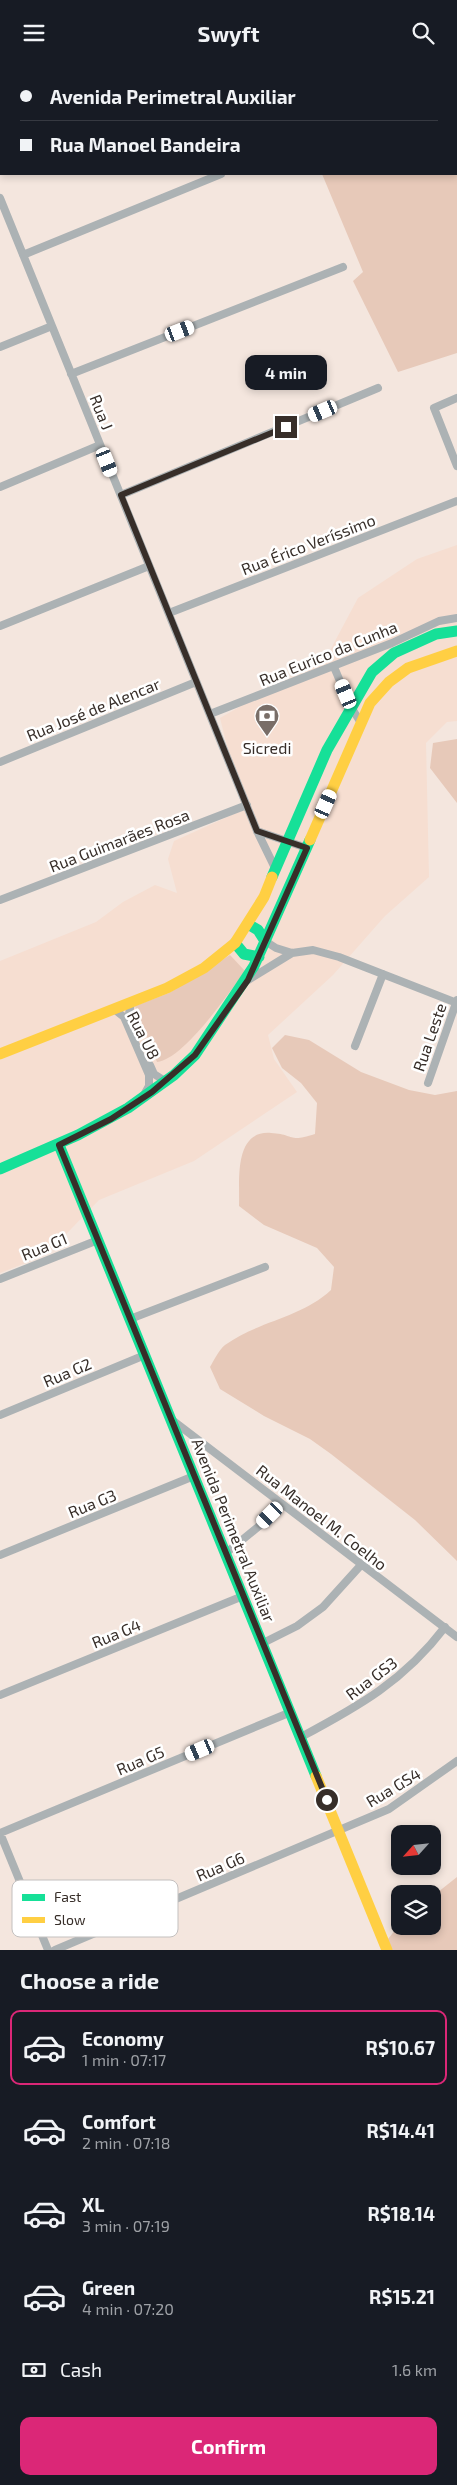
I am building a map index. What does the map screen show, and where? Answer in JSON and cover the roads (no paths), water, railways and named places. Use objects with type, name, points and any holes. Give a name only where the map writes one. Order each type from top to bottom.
[{"type":"street","points":[[23,255],[220,175]]},
{"type":"street","name":"Rua J","points":[[0,198],[2,207],[257,831],[275,868]]},
{"type":"street","points":[[71,374],[343,267]]},
{"type":"street","points":[[0,347],[52,326]]},
{"type":"street","points":[[121,495],[378,388]]},
{"type":"street","points":[[457,398],[434,408],[457,466]]},
{"type":"street","points":[[0,487],[100,445]]},
{"type":"street","name":"Rua Érico Veríssimo","points":[[169,613],[457,501]]},
{"type":"street","points":[[0,626],[149,565]]},
{"type":"street","name":"Rua Eurico da Cunha","points":[[210,714],[334,667],[394,648],[439,621],[457,618]]},
{"type":"street","points":[[0,1053],[167,988],[204,969],[235,943],[264,897],[275,868],[289,844],[327,750],[372,672],[394,648],[436,634],[457,631]]},
{"type":"street","points":[[0,1169],[59,1145],[111,1119],[139,1101],[195,1055],[248,980],[370,703],[401,671],[428,658],[457,651]]},
{"type":"street","points":[[334,667],[351,707],[361,723]]},
{"type":"street","name":"Rua José de Alencar","points":[[0,762],[196,682]]},
{"type":"street","name":"Rua Guimarães Rosa","points":[[0,900],[247,805]]},
{"type":"street","points":[[257,831],[289,844],[307,848]]},
{"type":"street","points":[[248,924],[258,930],[265,941],[276,948],[292,953]]},
{"type":"street","points":[[235,943],[244,954],[259,957],[276,948]]},
{"type":"street","points":[[248,980],[292,953],[313,950],[457,1002]]},
{"type":"street","points":[[354,1046],[383,974]]},
{"type":"street","name":"Rua U8","points":[[131,1002],[130,1018],[151,1075],[147,1091],[139,1101]]},
{"type":"street","name":"Rua Leste","points":[[428,1083],[457,1002]]},
{"type":"street","name":"Rua U8","points":[[114,1009],[124,1017],[139,1046]]},
{"type":"street","name":"Rua U8","points":[[151,1075],[164,1081]]},
{"type":"street","name":"Avenida Perimetral Auxiliar","points":[[59,1145],[387,1950]]},
{"type":"street","name":"Rua G1","points":[[0,1279],[98,1239]]},
{"type":"street","points":[[130,1319],[265,1267]]},
{"type":"street","name":"Rua G2","points":[[0,1415],[145,1355]]},
{"type":"street","name":"Rua Manoel M. Coelho","points":[[171,1419],[457,1637]]},
{"type":"street","name":"Rua G3","points":[[0,1555],[194,1476]]},
{"type":"street","points":[[226,1553],[258,1527],[282,1504]]},
{"type":"street","points":[[263,1643],[298,1626],[323,1607],[361,1565]]},
{"type":"street","name":"Rua G4","points":[[0,1695],[243,1596]]},
{"type":"street","name":"Rua GS3","points":[[301,1737],[383,1690],[427,1651],[445,1627]]},
{"type":"street","name":"Rua G5","points":[[0,1833],[291,1712]]},
{"type":"street","name":"Rua GS4","points":[[340,1831],[389,1809],[457,1761]]},
{"type":"street","name":"Rua G6","points":[[178,1899],[340,1831]]},
{"type":"street","points":[[0,1833],[19,1880]]},
{"type":"street","points":[[43,1937],[48,1950]]},
{"type":"street","name":"Rua G6","points":[[55,1950],[86,1937]]},
{"type":"place","name":"Sicredi","points":[[267,737]]}]
